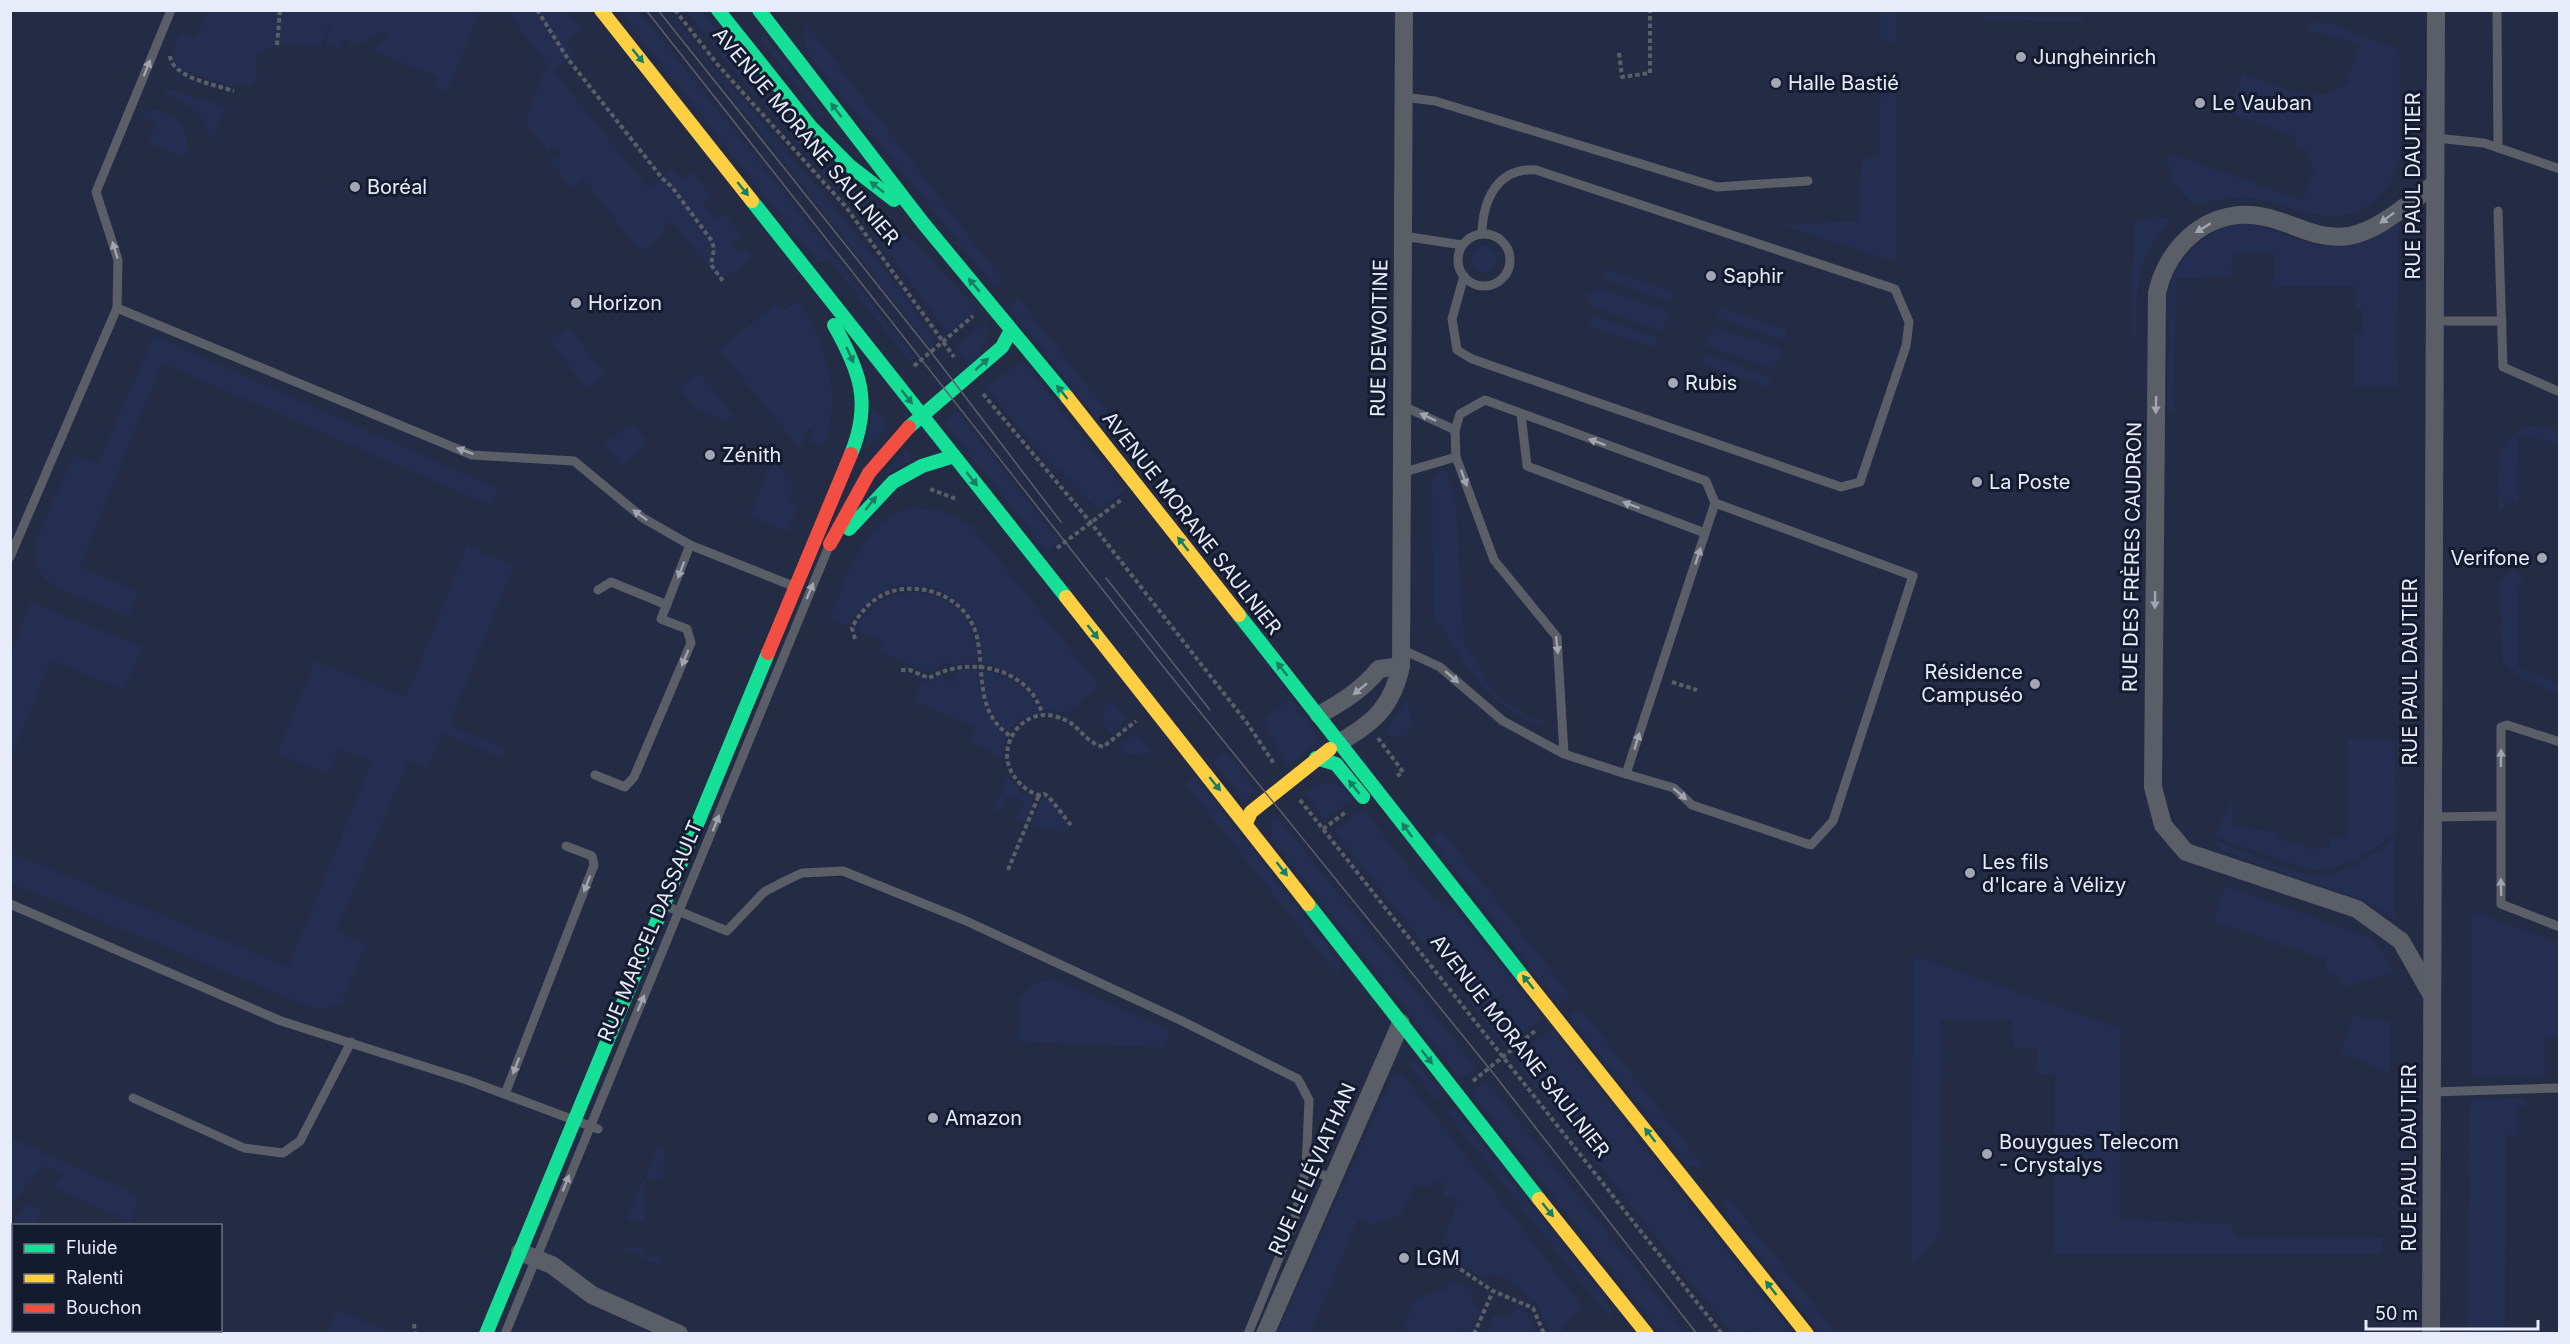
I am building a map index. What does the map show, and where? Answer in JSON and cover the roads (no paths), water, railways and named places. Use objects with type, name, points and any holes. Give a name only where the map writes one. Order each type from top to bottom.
[{"type":"main road","points":[[601,10],[1246,823],[1456,1095],[1647,1334]]},
{"type":"main road","name":"AVENUE MORANE SAULNIER","points":[[718,10],[778,88],[819,135],[850,166],[923,223]]},
{"type":"main road","name":"AVENUE MORANE SAULNIER","points":[[759,10],[923,223],[1138,487],[1341,742],[1425,854],[1807,1334]]},
{"type":"main road","points":[[814,278],[831,281]]},
{"type":"main road","name":"RUE MARCEL DASSAULT","points":[[486,1334],[527,1255],[574,1121],[857,439],[862,420],[863,387],[851,354],[832,322],[832,301]]},
{"type":"main road","points":[[922,417],[935,399],[968,376],[1002,347],[1011,330]]},
{"type":"main road","name":"RUE MARCEL DASSAULT","points":[[830,544],[855,495],[877,462],[922,417]]},
{"type":"main road","name":"RUE MARCEL DASSAULT","points":[[805,567],[853,527],[876,496],[897,478],[923,464],[954,456]]},
{"type":"main road","points":[[1246,823],[1251,812],[1316,759],[1341,742]]},
{"type":"main road","points":[[1316,759],[1336,764],[1371,807]]},
{"type":"main road","points":[[1402,847],[1425,854]]},
{"type":"street","name":"RUE DEWOITINE","points":[[1341,742],[1369,725],[1387,705],[1401,658],[1404,10]]},
{"type":"street","name":"RUE PAUL DAUTIER","points":[[2431,1334],[2436,10]]},
{"type":"street","name":"RUE DES FRÈRES CAUDRON","points":[[2432,994],[2401,941],[2357,909],[2186,852],[2163,825],[2153,787],[2153,775],[2157,293],[2162,272],[2184,241],[2212,222],[2241,215],[2252,215],[2276,220],[2317,236],[2350,236],[2382,223],[2435,184]]},
{"type":"street","points":[[1319,715],[1348,699],[1369,682],[1379,669],[1401,658]]},
{"type":"street","name":"RUE LE LÉVIATHAN","points":[[1265,1334],[1401,1023]]},
{"type":"street","points":[[527,1255],[560,1269],[592,1295],[679,1334]]},
{"type":"lane","points":[[10,557],[117,309],[118,260],[96,192],[171,10]]},
{"type":"lane","points":[[2497,10],[2498,148]]},
{"type":"lane","points":[[1403,97],[1435,100],[1717,187],[1808,181]]},
{"type":"lane","points":[[2436,138],[2484,143],[2559,169]]},
{"type":"lane","points":[[1464,276],[1452,319],[1457,350],[1472,359],[1840,487],[1860,482],[1906,346],[1909,322],[1894,290],[1536,170],[1516,171],[1500,180],[1493,188],[1482,220],[1482,233]]},
{"type":"lane","points":[[2498,211],[2503,367],[2559,392]]},
{"type":"lane","points":[[1482,233],[1494,235],[1508,246],[1510,255],[1508,272],[1495,284],[1486,286],[1477,285],[1464,276],[1458,261],[1462,245],[1467,239],[1482,233]]},
{"type":"lane","points":[[1403,236],[1462,245]]},
{"type":"lane","points":[[117,309],[472,454],[574,461],[643,518],[690,545],[796,587]]},
{"type":"lane","points":[[2434,321],[2502,321]]},
{"type":"lane","points":[[1564,754],[1557,637],[1494,560],[1456,457],[1455,430],[1460,414],[1485,400],[1706,481],[1715,503],[1626,774]]},
{"type":"lane","points":[[1401,405],[1455,430]]},
{"type":"lane","points":[[1521,414],[1527,466],[1705,533]]},
{"type":"lane","points":[[1401,472],[1456,457]]},
{"type":"lane","points":[[1401,658],[1440,667],[1503,722],[1564,754],[1674,788],[1692,805],[1811,845],[1833,821],[1913,576],[1715,503]]},
{"type":"lane","name":"RUE MARCEL DASSAULT","points":[[505,1334],[527,1255],[593,1128],[679,911],[830,544]]},
{"type":"lane","points":[[595,775],[624,788],[634,777],[692,643],[687,629],[661,619],[690,545]]},
{"type":"lane","points":[[598,590],[611,582],[667,605]]},
{"type":"lane","points":[[2559,742],[2507,725],[2501,727],[2501,904],[2559,927]]},
{"type":"lane","points":[[2432,818],[2500,816]]},
{"type":"lane","points":[[505,1094],[594,865],[592,856],[566,846]]},
{"type":"lane","points":[[664,906],[727,931],[764,892],[785,881],[802,873],[843,871],[964,920],[1180,1020],[1298,1079],[1308,1100],[1306,1168],[1294,1221],[1248,1334]]},
{"type":"lane","points":[[10,904],[281,1021],[505,1094],[593,1128]]},
{"type":"lane","points":[[133,1098],[244,1148],[283,1153],[300,1141],[351,1042]]},
{"type":"lane","points":[[2432,1092],[2559,1088]]},
{"type":"lane","points":[[1306,1168],[1333,1179]]},
{"type":"tram line","points":[[646,10],[1166,670],[1489,1068],[1697,1334]]},
{"type":"tram line","points":[[658,10],[931,352],[1061,522]]},
{"type":"tram line","points":[[1106,578],[1210,710]]},
{"type":"place","name":"Jungheinrich","points":[[2021,57]]},
{"type":"place","name":"Halle Bastié","points":[[1776,83]]},
{"type":"place","name":"Le Vauban","points":[[2200,103]]},
{"type":"place","name":"Boréal","points":[[355,187]]},
{"type":"place","name":"Saphir","points":[[1711,276]]},
{"type":"place","name":"Horizon","points":[[576,303]]},
{"type":"place","name":"Rubis","points":[[1673,383]]},
{"type":"place","name":"Zénith","points":[[710,455]]},
{"type":"place","name":"La Poste","points":[[1977,482]]},
{"type":"place","name":"Verifone","points":[[2542,558]]},
{"type":"place","name":"Résidence Campuséo","points":[[2035,684]]},
{"type":"place","name":"Les fils d'Icare à Vélizy","points":[[1970,873]]},
{"type":"place","name":"Amazon","points":[[933,1118]]},
{"type":"place","name":"Bouygues Telecom - Crystalys","points":[[1987,1154]]},
{"type":"place","name":"LGM","points":[[1404,1258]]}]
